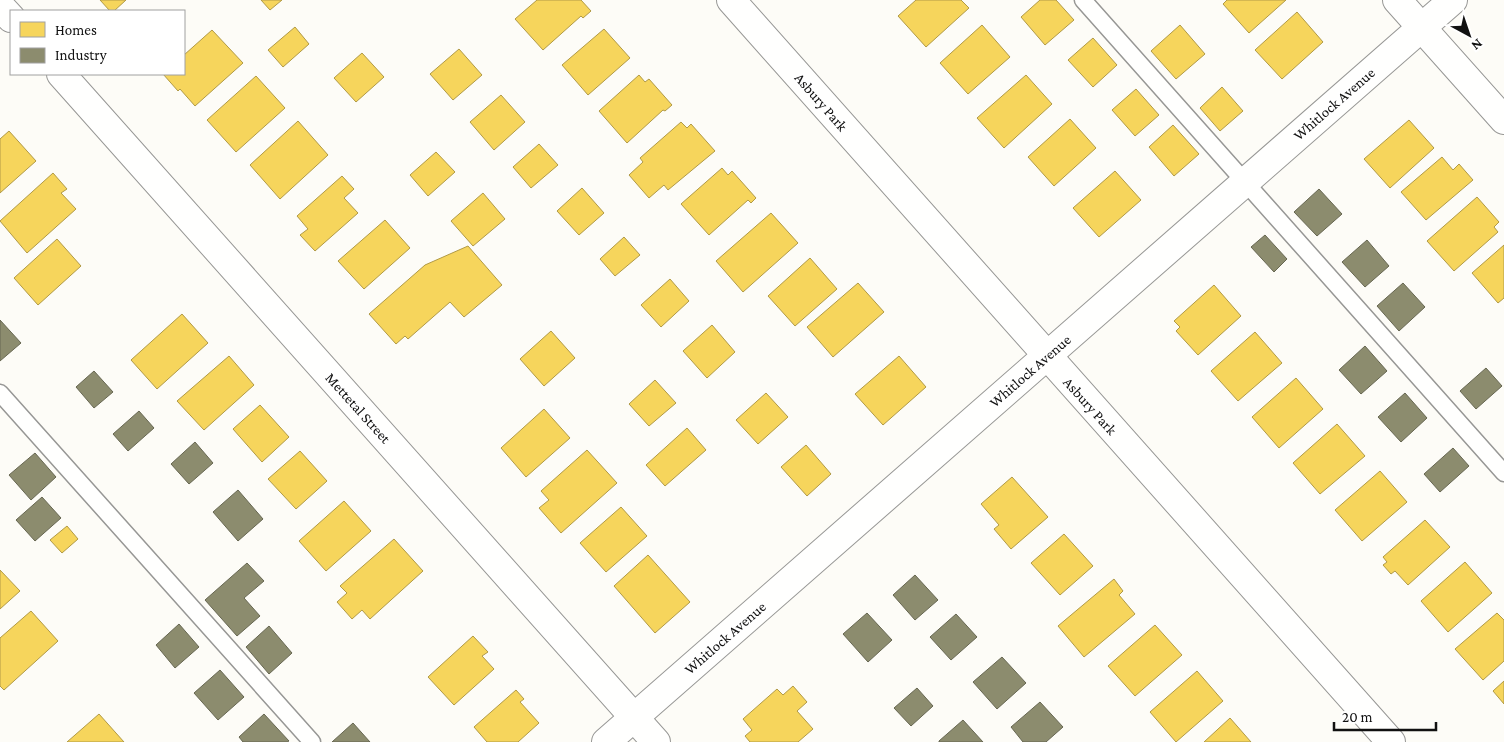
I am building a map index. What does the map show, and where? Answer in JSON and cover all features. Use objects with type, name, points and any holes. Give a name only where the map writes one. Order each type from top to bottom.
[{"type":"street","name":"Asbury Park","points":[[731,0],[1391,742]]},
{"type":"street","points":[[1396,0],[1504,120]]},
{"type":"street","name":"Whitlock Avenue","points":[[606,742],[1453,0]]},
{"type":"street","points":[[0,6],[10,17]]},
{"type":"street","name":"Mettetal Street","points":[[62,75],[656,742]]},
{"type":"lane","points":[[1083,0],[1504,473]]},
{"type":"lane","points":[[0,393],[312,742]]},
{"type":"building: Homes","points":[[100,0],[126,0],[115,10],[109,10]]},
{"type":"building: Homes","points":[[261,0],[282,0],[270,10]]},
{"type":"building: Homes","points":[[537,0],[581,0],[591,11],[583,18],[581,16],[543,50],[515,19]]},
{"type":"building: Homes","points":[[916,0],[961,0],[969,8],[926,47],[898,16]]},
{"type":"building: Homes","points":[[1040,0],[1056,0],[1074,20],[1045,45],[1021,17]]},
{"type":"building: Homes","points":[[1227,0],[1286,0],[1249,33],[1223,4]]},
{"type":"building: Homes","points":[[1297,12],[1323,42],[1282,79],[1255,50]]},
{"type":"building: Homes","points":[[982,25],[1010,57],[968,94],[940,63]]},
{"type":"building: Homes","points":[[1180,25],[1205,54],[1176,79],[1151,51]]},
{"type":"building: Homes","points":[[295,27],[309,44],[283,67],[268,50]]},
{"type":"building: Homes","points":[[604,29],[630,58],[588,95],[562,65]]},
{"type":"building: Homes","points":[[212,30],[243,63],[195,106],[164,75],[185,75],[185,54]]},
{"type":"building: Homes","points":[[1093,38],[1117,65],[1093,87],[1068,60]]},
{"type":"building: Homes","points":[[459,49],[482,75],[453,100],[430,74]]},
{"type":"building: Homes","points":[[362,53],[384,77],[356,102],[334,78]]},
{"type":"building: Homes","points":[[639,75],[645,82],[649,79],[672,105],[665,111],[663,110],[627,143],[599,111]]},
{"type":"building: Homes","points":[[1026,75],[1052,104],[1004,148],[977,118]]},
{"type":"building: Homes","points":[[256,76],[285,108],[236,152],[207,120]]},
{"type":"building: Homes","points":[[1222,87],[1243,111],[1220,131],[1200,108]]},
{"type":"building: Homes","points":[[1136,89],[1159,115],[1135,136],[1112,110]]},
{"type":"building: Homes","points":[[501,95],[525,122],[494,150],[470,122]]},
{"type":"building: Homes","points":[[1070,119],[1096,148],[1054,186],[1028,157]]},
{"type":"building: Homes","points":[[1409,120],[1434,148],[1390,188],[1364,159]]},
{"type":"building: Homes","points":[[298,121],[328,155],[280,199],[250,165]]},
{"type":"building: Homes","points":[[681,122],[687,128],[691,124],[715,151],[668,190],[664,185],[649,198],[629,175],[643,162],[640,158]]},
{"type":"building: Homes","points":[[1173,125],[1199,154],[1174,176],[1149,147]]},
{"type":"building: Homes","points":[[9,131],[36,161],[0,193],[0,139]]},
{"type":"building: Homes","points":[[539,144],[558,165],[531,188],[513,167]]},
{"type":"building: Homes","points":[[436,152],[455,172],[428,196],[410,175]]},
{"type":"building: Homes","points":[[1442,157],[1453,170],[1459,164],[1473,180],[1426,220],[1401,192]]},
{"type":"building: Homes","points":[[722,168],[728,175],[732,171],[756,198],[751,203],[748,200],[709,235],[681,204]]},
{"type":"building: Homes","points":[[1115,171],[1141,200],[1099,237],[1073,208]]},
{"type":"building: Homes","points":[[53,173],[67,189],[61,193],[76,209],[27,253],[0,221]]},
{"type":"building: Homes","points":[[342,176],[354,189],[344,198],[358,213],[315,251],[300,235],[308,229],[297,216]]},
{"type":"building: Homes","points":[[582,188],[604,213],[579,235],[557,211]]},
{"type":"building: Homes","points":[[483,193],[505,219],[473,246],[451,221]]},
{"type":"building: Homes","points":[[1477,197],[1499,222],[1494,227],[1498,232],[1454,271],[1427,241]]},
{"type":"building: Homes","points":[[771,213],[798,243],[743,292],[716,261]]},
{"type":"building: Homes","points":[[385,220],[410,248],[364,289],[338,261]]},
{"type":"building: Homes","points":[[624,237],[640,255],[615,276],[600,259]]},
{"type":"building: Homes","points":[[57,239],[81,266],[38,305],[14,278]]},
{"type":"building: Homes","points":[[1504,245],[1504,298],[1498,303],[1472,273]]},
{"type":"building: Homes","points":[[468,246],[502,285],[464,317],[450,302],[408,339],[405,336],[396,344],[369,314],[425,265]]},
{"type":"building: Homes","points":[[810,258],[837,289],[795,326],[768,296]]},
{"type":"building: Homes","points":[[670,279],[689,301],[661,327],[641,305]]},
{"type":"building: Homes","points":[[858,283],[884,312],[833,357],[807,327]]},
{"type":"building: Homes","points":[[1214,285],[1241,316],[1198,355],[1176,331],[1180,327],[1174,321]]},
{"type":"building: Homes","points":[[182,314],[208,343],[157,389],[131,360]]},
{"type":"building: Homes","points":[[712,325],[735,352],[707,378],[683,351]]},
{"type":"building: Homes","points":[[551,331],[575,358],[544,386],[520,359]]},
{"type":"building: Homes","points":[[1255,332],[1282,363],[1238,401],[1211,371]]},
{"type":"building: Homes","points":[[229,356],[254,385],[204,430],[177,401]]},
{"type":"building: Homes","points":[[899,356],[926,387],[883,425],[855,394]]},
{"type":"building: Homes","points":[[1296,378],[1323,409],[1279,448],[1252,417]]},
{"type":"building: Homes","points":[[655,380],[676,403],[649,426],[629,404]]},
{"type":"building: Homes","points":[[766,393],[788,417],[758,444],[736,420]]},
{"type":"building: Homes","points":[[260,405],[289,437],[262,462],[233,429]]},
{"type":"building: Homes","points":[[544,409],[570,438],[526,477],[501,448]]},
{"type":"building: Homes","points":[[1337,424],[1365,456],[1320,494],[1293,463]]},
{"type":"building: Homes","points":[[687,428],[706,450],[665,486],[646,465]]},
{"type":"building: Homes","points":[[806,445],[831,474],[807,496],[781,467]]},
{"type":"building: Homes","points":[[587,450],[617,483],[561,533],[539,508],[549,500],[541,491]]},
{"type":"building: Homes","points":[[300,451],[327,481],[296,509],[268,479]]},
{"type":"building: Homes","points":[[1380,471],[1407,502],[1362,541],[1335,510]]},
{"type":"building: Homes","points":[[1012,477],[1048,517],[1011,549],[994,529],[999,525],[981,504]]},
{"type":"building: Homes","points":[[344,501],[371,531],[326,571],[299,541]]},
{"type":"building: Homes","points":[[621,507],[647,536],[606,572],[580,543]]},
{"type":"building: Homes","points":[[1425,520],[1450,547],[1408,585],[1395,571],[1391,574],[1383,565],[1387,562],[1383,557]]},
{"type":"building: Homes","points":[[67,526],[78,539],[62,553],[50,540]]},
{"type":"building: Homes","points":[[1064,534],[1093,566],[1060,595],[1031,563]]},
{"type":"building: Homes","points":[[394,539],[423,571],[370,619],[362,610],[352,619],[337,602],[347,593],[340,586]]},
{"type":"building: Homes","points":[[648,555],[690,602],[655,633],[614,586]]},
{"type":"building: Homes","points":[[1465,562],[1492,593],[1448,632],[1421,601]]},
{"type":"building: Homes","points":[[0,570],[20,591],[0,609]]},
{"type":"building: Homes","points":[[1114,579],[1123,591],[1119,595],[1135,614],[1084,657],[1058,626]]},
{"type":"building: Homes","points":[[31,611],[58,641],[4,690],[0,686],[0,638]]},
{"type":"building: Homes","points":[[1497,613],[1504,620],[1504,661],[1483,680],[1455,649]]},
{"type":"building: Homes","points":[[1155,625],[1182,655],[1135,696],[1108,666]]},
{"type":"building: Homes","points":[[473,636],[488,652],[482,656],[494,669],[454,705],[428,677]]},
{"type":"building: Homes","points":[[1197,671],[1223,701],[1176,742],[1150,712]]},
{"type":"building: Homes","points":[[1504,681],[1504,704],[1493,691]]},
{"type":"building: Homes","points":[[793,686],[807,702],[797,711],[813,729],[798,742],[750,742],[745,736],[752,730],[743,719],[777,689],[783,695]]},
{"type":"building: Homes","points":[[516,690],[524,699],[520,702],[539,723],[518,742],[487,742],[474,727]]},
{"type":"building: Homes","points":[[99,714],[124,742],[67,742]]},
{"type":"building: Homes","points":[[1230,718],[1251,742],[1204,742]]},
{"type":"building: Industry","points":[[1319,189],[1342,214],[1317,236],[1294,212]]},
{"type":"building: Industry","points":[[1265,235],[1287,259],[1274,272],[1251,247]]},
{"type":"building: Industry","points":[[1367,240],[1389,266],[1365,287],[1342,262]]},
{"type":"building: Industry","points":[[1403,283],[1425,307],[1399,331],[1377,306]]},
{"type":"building: Industry","points":[[0,320],[21,343],[0,361]]},
{"type":"building: Industry","points":[[1365,346],[1387,371],[1361,394],[1339,370]]},
{"type":"building: Industry","points":[[1486,368],[1502,386],[1476,409],[1460,391]]},
{"type":"building: Industry","points":[[94,371],[113,392],[94,408],[76,387]]},
{"type":"building: Industry","points":[[1405,393],[1427,418],[1401,442],[1378,417]]},
{"type":"building: Industry","points":[[139,411],[154,428],[128,451],[113,434]]},
{"type":"building: Industry","points":[[195,442],[213,463],[189,484],[171,464]]},
{"type":"building: Industry","points":[[1453,448],[1469,466],[1440,492],[1424,474]]},
{"type":"building: Industry","points":[[35,453],[56,477],[31,500],[9,475]]},
{"type":"building: Industry","points":[[238,490],[263,519],[238,541],[213,512]]},
{"type":"building: Industry","points":[[42,497],[61,518],[35,541],[16,520]]},
{"type":"building: Industry","points":[[247,563],[264,581],[244,598],[260,616],[237,636],[205,600]]},
{"type":"building: Industry","points":[[915,575],[938,600],[915,620],[893,595]]},
{"type":"building: Industry","points":[[867,613],[892,640],[868,662],[843,634]]},
{"type":"building: Industry","points":[[956,614],[977,637],[951,660],[930,637]]},
{"type":"building: Industry","points":[[179,624],[199,647],[175,668],[156,645]]},
{"type":"building: Industry","points":[[269,626],[292,653],[269,674],[246,647]]},
{"type":"building: Industry","points":[[1002,657],[1026,683],[997,709],[973,682]]},
{"type":"building: Industry","points":[[220,670],[244,697],[218,720],[194,693]]},
{"type":"building: Industry","points":[[917,688],[933,706],[911,726],[894,708]]},
{"type":"building: Industry","points":[[1040,702],[1063,727],[1046,742],[1023,742],[1011,727]]},
{"type":"building: Industry","points":[[264,714],[289,741],[243,742],[239,737]]},
{"type":"building: Industry","points":[[963,720],[983,742],[939,742],[939,741]]},
{"type":"building: Industry","points":[[353,723],[370,742],[332,742]]}]
